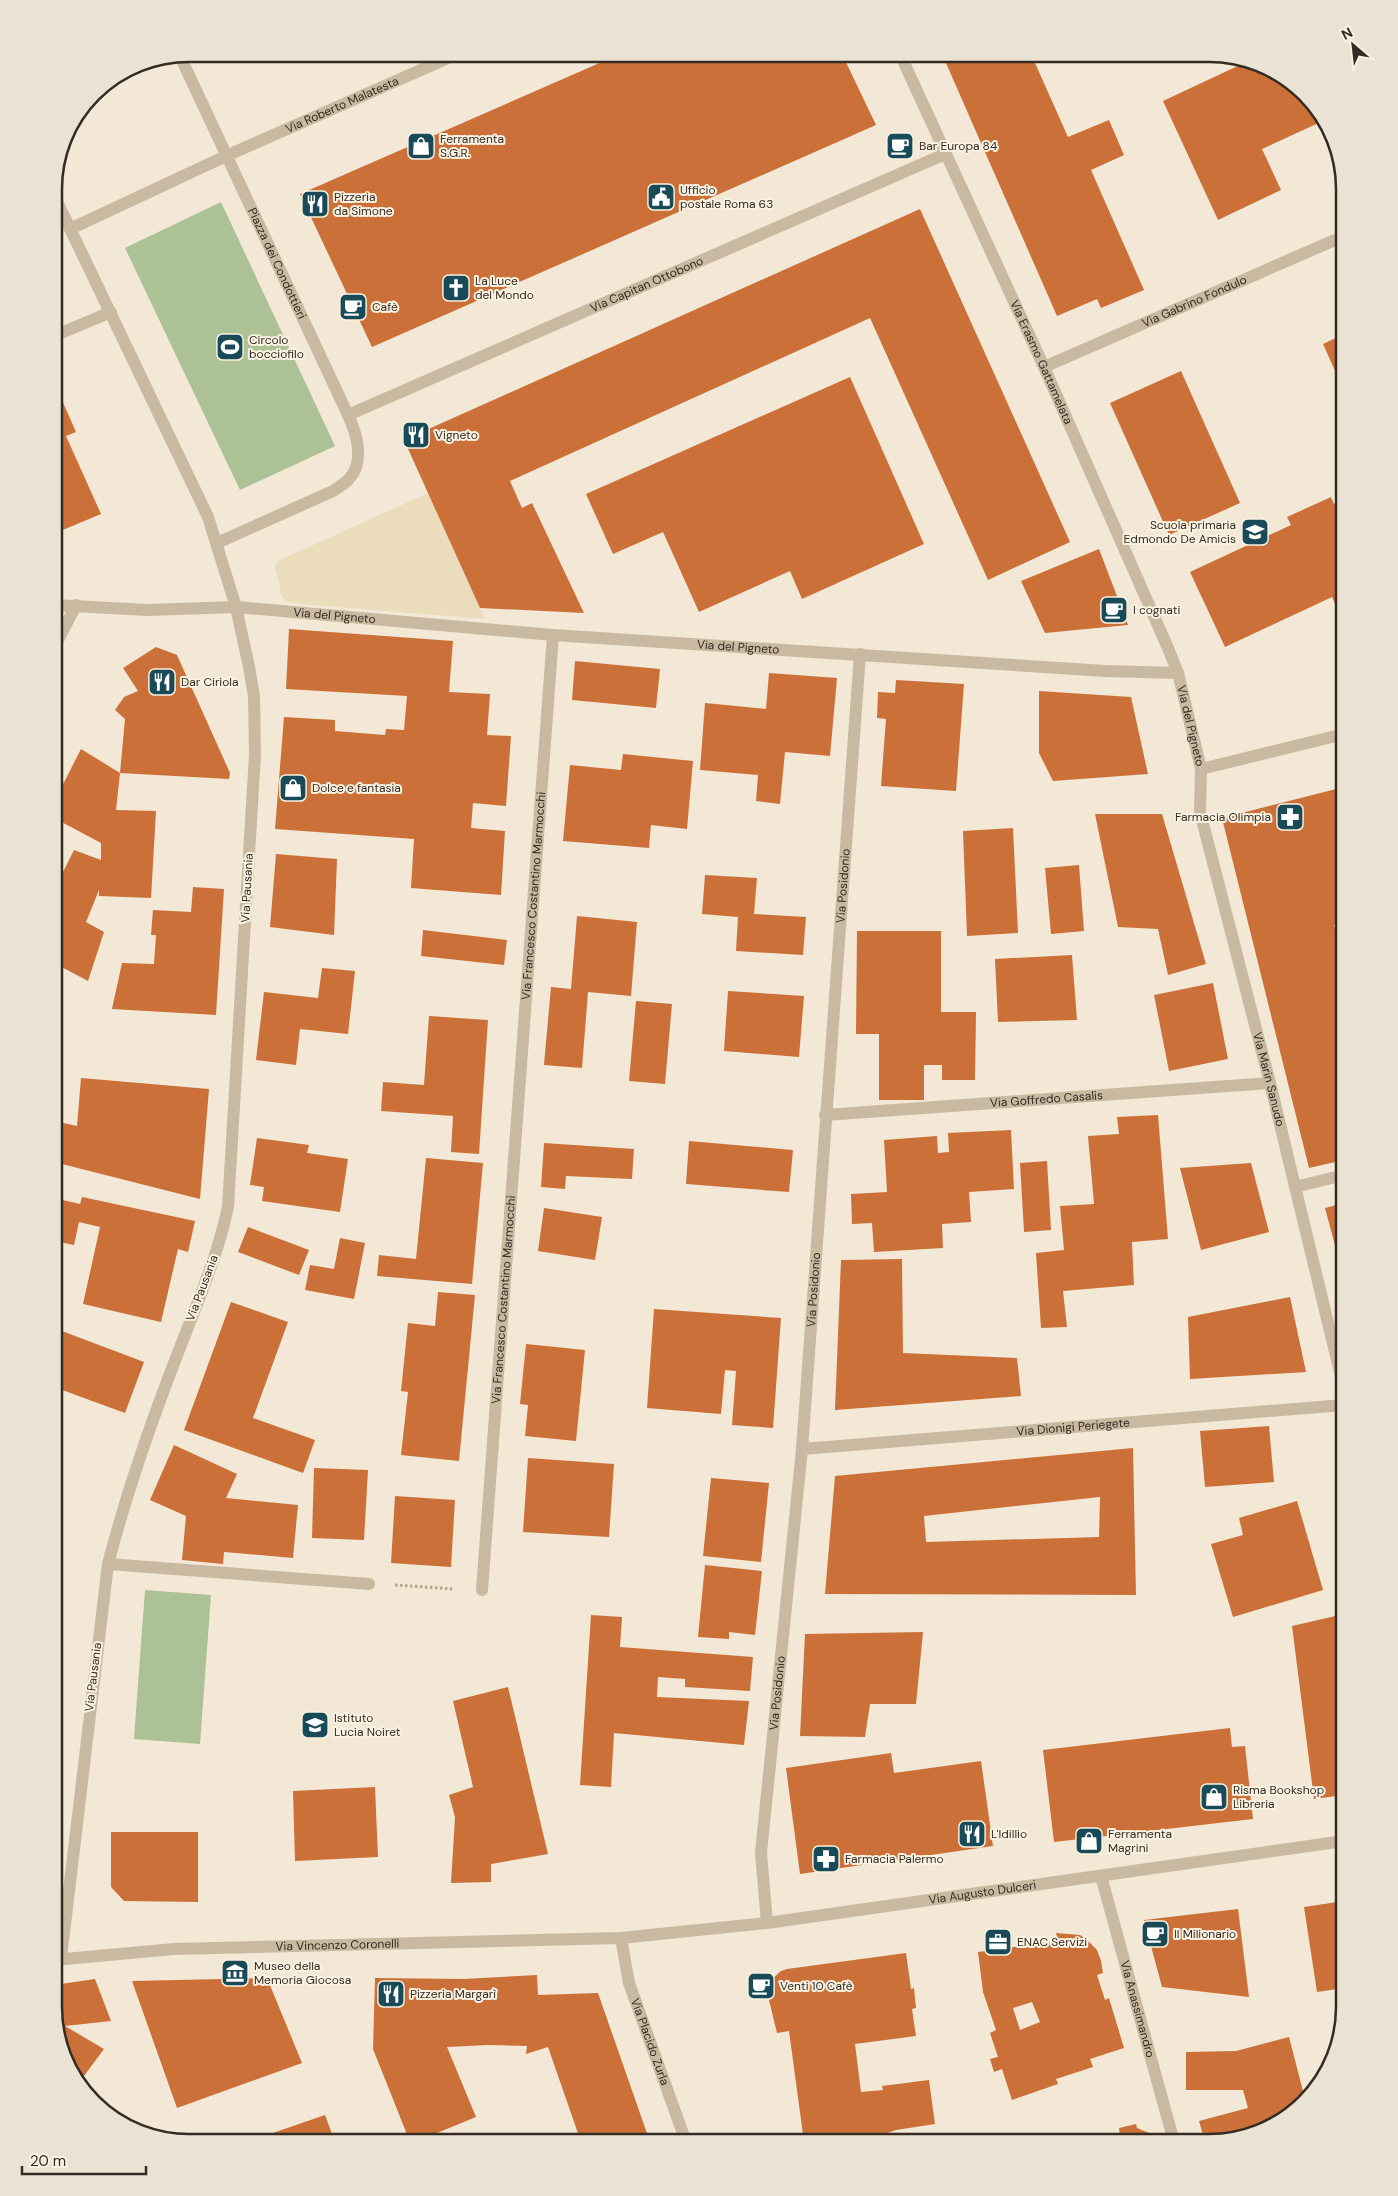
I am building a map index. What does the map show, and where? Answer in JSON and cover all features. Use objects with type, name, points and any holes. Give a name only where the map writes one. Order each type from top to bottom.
[{"type":"street","name":"Piazza dei Condottieri","points":[[183,63],[353,426],[358,450],[357,466],[349,480],[333,490],[217,543]]},
{"type":"street","name":"Via Roberto Malatesta","points":[[226,156],[437,63]]},
{"type":"street","name":"Via Erasmo Gattamelata","points":[[904,63],[1044,367],[1178,673]]},
{"type":"street","name":"Via Capitan Ottobono","points":[[348,415],[945,154]]},
{"type":"street","points":[[70,229],[226,156]]},
{"type":"street","points":[[63,214],[208,517],[236,607]]},
{"type":"street","name":"Via Gabrino Fondulo","points":[[1044,367],[1336,239]]},
{"type":"street","points":[[63,332],[110,312]]},
{"type":"street","name":"Via del Pigneto","points":[[63,605],[148,610],[236,607],[553,635],[1105,671],[1178,673],[1201,769],[1336,736]]},
{"type":"street","points":[[63,631],[76,605]]},
{"type":"street","name":"Via Pausania","points":[[62,1920],[108,1564],[115,1536],[166,1382],[219,1244],[228,1207],[255,754],[254,696],[236,607]]},
{"type":"street","name":"Via Francesco Costantino Marmocchi","points":[[482,1590],[553,635]]},
{"type":"street","name":"Via Posidonio","points":[[767,1923],[761,1853],[802,1449],[860,654]]},
{"type":"street","name":"Via Marin Sanudo","points":[[1201,769],[1200,812],[1270,1083],[1336,1356]]},
{"type":"street","name":"Via Goffredo Casalis","points":[[825,1115],[1270,1083]]},
{"type":"street","points":[[1295,1186],[1336,1177]]},
{"type":"street","name":"Via Dionigi Periegete","points":[[802,1449],[1336,1405]]},
{"type":"street","points":[[108,1564],[370,1584]]},
{"type":"street","name":"Via Augusto Dulceri","points":[[621,1938],[767,1923],[1336,1842]]},
{"type":"street","name":"Via Anassimandro","points":[[1101,1876],[1172,2134]]},
{"type":"street","name":"Via Vincenzo Coronelli","points":[[62,1959],[184,1949],[621,1938]]},
{"type":"street","name":"Via Placido Zurla","points":[[621,1938],[629,1983],[683,2133]]},
{"type":"path","points":[[370,1584],[482,1590]]},
{"type":"green space","name":"Circolo bocciofilo","points":[[221,202],[335,446],[240,490],[125,248]]},
{"type":"green space","points":[[145,1590],[211,1595],[200,1744],[134,1739]]},
{"type":"shaded area","points":[[428,493],[485,619],[300,604],[287,601],[282,597],[275,567],[278,561]]},
{"type":"building","points":[[599,63],[846,63],[876,125],[372,347],[300,194]]},
{"type":"building","points":[[946,63],[1035,63],[1068,137],[1109,120],[1124,155],[1091,170],[1144,290],[1101,308],[1097,299],[1057,316]]},
{"type":"building","points":[[1237,66],[1249,69],[1279,84],[1304,106],[1317,124],[1262,149],[1281,190],[1218,220],[1163,101]]},
{"type":"building","points":[[920,209],[1070,542],[988,580],[870,318],[510,481],[522,508],[532,503],[584,613],[480,608],[404,440]]},
{"type":"building","points":[[1336,338],[1336,373],[1323,344]]},
{"type":"building","points":[[1181,371],[1240,503],[1169,535],[1110,403]]},
{"type":"building","points":[[850,377],[924,544],[802,599],[790,571],[699,612],[663,532],[613,554],[586,494]]},
{"type":"building","points":[[63,402],[76,432],[66,436],[101,514],[63,530]]},
{"type":"building","points":[[1331,497],[1334,504],[1336,503],[1336,606],[1332,597],[1225,647],[1190,572],[1291,525],[1287,517]]},
{"type":"building","points":[[1099,549],[1128,625],[1045,633],[1021,581]]},
{"type":"building","points":[[289,629],[453,641],[449,692],[490,694],[487,735],[511,736],[506,806],[473,803],[471,828],[505,831],[501,895],[411,888],[414,839],[275,829],[284,717],[335,720],[335,731],[385,735],[386,729],[404,730],[407,696],[286,689]]},
{"type":"building","points":[[156,647],[177,655],[230,773],[229,779],[120,773],[125,719],[115,710],[124,697],[138,691],[123,668]]},
{"type":"building","points":[[575,661],[660,669],[656,708],[572,700]]},
{"type":"building","points":[[769,673],[837,678],[830,756],[785,752],[780,804],[756,801],[758,775],[700,770],[705,703],[766,709]]},
{"type":"building","points":[[896,680],[964,684],[956,791],[881,786],[886,719],[877,718],[878,692],[895,693]]},
{"type":"building","points":[[1039,691],[1131,697],[1148,774],[1053,781],[1039,753]]},
{"type":"building","points":[[81,749],[120,773],[116,810],[156,811],[151,898],[99,896],[99,890],[86,922],[104,932],[88,981],[63,968],[63,873],[74,850],[101,860],[101,843],[63,823],[63,785]]},
{"type":"building","points":[[623,754],[693,761],[687,829],[651,825],[649,848],[563,841],[570,765],[621,770]]},
{"type":"building","points":[[1336,789],[1336,924],[1334,925],[1336,933],[1336,1162],[1309,1168],[1222,818]]},
{"type":"building","points":[[1095,814],[1162,814],[1206,964],[1168,975],[1158,929],[1118,927]]},
{"type":"building","points":[[1013,828],[1018,933],[967,936],[963,831]]},
{"type":"building","points":[[276,854],[337,859],[334,935],[270,927]]},
{"type":"building","points":[[1079,865],[1084,931],[1051,934],[1045,868]]},
{"type":"building","points":[[705,875],[757,878],[754,914],[806,917],[803,955],[736,951],[738,917],[702,914]]},
{"type":"building","points":[[193,887],[224,889],[216,1015],[112,1009],[122,963],[154,964],[156,935],[151,935],[153,910],[191,912]]},
{"type":"building","points":[[577,916],[637,922],[631,996],[588,992],[582,1068],[544,1065],[551,987],[571,989]]},
{"type":"building","points":[[423,930],[507,940],[504,965],[421,956]]},
{"type":"building","points":[[857,931],[941,931],[941,1012],[976,1012],[975,1080],[942,1080],[942,1065],[924,1065],[924,1100],[879,1100],[879,1034],[856,1034]]},
{"type":"building","points":[[1072,955],[1077,1020],[998,1022],[995,959]]},
{"type":"building","points":[[322,968],[355,971],[348,1034],[300,1029],[296,1065],[256,1060],[264,992],[318,998]]},
{"type":"building","points":[[1213,983],[1228,1059],[1169,1071],[1154,995]]},
{"type":"building","points":[[728,991],[804,996],[799,1057],[724,1051]]},
{"type":"building","points":[[636,1001],[672,1004],[665,1084],[629,1081]]},
{"type":"building","points":[[429,1016],[488,1020],[479,1154],[451,1152],[453,1116],[381,1111],[383,1082],[424,1085]]},
{"type":"building","points":[[81,1078],[209,1089],[200,1199],[62,1164],[62,1123],[77,1126]]},
{"type":"building","points":[[1158,1115],[1168,1239],[1132,1242],[1134,1285],[1063,1291],[1067,1327],[1041,1328],[1036,1253],[1064,1250],[1060,1206],[1094,1204],[1088,1136],[1119,1134],[1117,1117]]},
{"type":"building","points":[[1011,1130],[1014,1189],[969,1192],[971,1222],[942,1224],[943,1248],[874,1252],[872,1223],[852,1224],[851,1194],[887,1192],[884,1140],[937,1136],[938,1153],[949,1152],[948,1133]]},
{"type":"building","points":[[257,1138],[309,1145],[307,1153],[348,1159],[340,1212],[262,1201],[264,1187],[250,1185]]},
{"type":"building","points":[[689,1141],[793,1150],[789,1192],[686,1184]]},
{"type":"building","points":[[544,1143],[634,1149],[632,1179],[566,1176],[565,1189],[541,1187]]},
{"type":"building","points":[[426,1158],[483,1163],[472,1284],[377,1276],[379,1255],[416,1259]]},
{"type":"building","points":[[1047,1161],[1051,1230],[1024,1232],[1020,1163]]},
{"type":"building","points":[[1251,1163],[1269,1232],[1201,1250],[1180,1168]]},
{"type":"building","points":[[82,1197],[195,1221],[188,1252],[178,1249],[161,1322],[83,1304],[100,1227],[79,1222],[74,1245],[62,1243],[62,1200],[80,1204]]},
{"type":"building","points":[[1336,1205],[1336,1249],[1325,1208]]},
{"type":"building","points":[[544,1208],[602,1217],[595,1260],[538,1251]]},
{"type":"building","points":[[248,1227],[309,1250],[299,1275],[238,1252]]},
{"type":"building","points":[[340,1238],[365,1243],[354,1299],[305,1290],[310,1265],[334,1269]]},
{"type":"building","points":[[902,1259],[903,1353],[1017,1358],[1021,1396],[835,1410],[841,1260]]},
{"type":"building","points":[[438,1292],[475,1295],[459,1461],[401,1455],[408,1392],[401,1391],[408,1323],[435,1326]]},
{"type":"building","points":[[1290,1297],[1306,1372],[1190,1379],[1188,1317]]},
{"type":"building","points":[[231,1302],[288,1322],[253,1418],[315,1440],[303,1473],[184,1430]]},
{"type":"building","points":[[654,1309],[781,1318],[773,1428],[732,1425],[736,1371],[725,1370],[721,1414],[647,1408]]},
{"type":"building","points":[[62,1331],[144,1362],[125,1413],[62,1390]]},
{"type":"building","points":[[526,1344],[585,1350],[576,1441],[525,1436],[528,1405],[520,1404]]},
{"type":"building","points":[[1269,1426],[1274,1482],[1205,1487],[1200,1431]]},
{"type":"building","points":[[174,1445],[237,1474],[226,1498],[298,1505],[293,1558],[224,1552],[223,1564],[182,1560],[186,1516],[150,1500]]},
{"type":"building","points":[[1133,1448],[1136,1595],[825,1594],[835,1476]],"holes":[[[1100,1497],[1099,1537],[926,1542],[924,1516]]]},
{"type":"building","points":[[528,1458],[614,1464],[609,1537],[523,1532]]},
{"type":"building","points":[[314,1468],[368,1470],[364,1540],[312,1538]]},
{"type":"building","points":[[711,1478],[769,1483],[761,1562],[703,1556]]},
{"type":"building","points":[[395,1496],[455,1500],[451,1567],[391,1563]]},
{"type":"building","points":[[1297,1501],[1323,1590],[1233,1617],[1211,1544],[1243,1535],[1239,1518]]},
{"type":"building","points":[[705,1565],[762,1571],[755,1635],[729,1632],[729,1639],[698,1637]]},
{"type":"building","points":[[591,1615],[622,1617],[620,1647],[753,1657],[750,1691],[685,1687],[685,1679],[658,1677],[657,1697],[749,1701],[744,1745],[614,1733],[611,1787],[580,1785]]},
{"type":"building","points":[[1336,1616],[1336,1796],[1314,1799],[1292,1626]]},
{"type":"building","points":[[923,1632],[916,1704],[870,1704],[865,1737],[800,1736],[805,1634]]},
{"type":"building","points":[[508,1687],[548,1854],[491,1864],[491,1882],[451,1883],[455,1817],[449,1795],[473,1787],[453,1701]]},
{"type":"building","points":[[1230,1728],[1232,1747],[1245,1746],[1253,1819],[1054,1842],[1043,1750]]},
{"type":"building","points":[[891,1753],[894,1773],[981,1761],[993,1846],[800,1874],[786,1768]]},
{"type":"building","points":[[375,1787],[378,1857],[295,1861],[293,1791]]},
{"type":"building","points":[[111,1832],[198,1832],[198,1902],[124,1901],[111,1887]]},
{"type":"building","points":[[1336,1902],[1336,1989],[1317,1992],[1304,1907]]},
{"type":"building","points":[[1238,1909],[1249,1997],[1162,1987],[1144,1920]]},
{"type":"building","points":[[1056,1933],[1080,1935],[1097,1950],[1103,1973],[1097,1975],[1105,2000],[1109,1998],[1124,2048],[1090,2059],[1093,2067],[1056,2079],[1058,2084],[1012,2100],[1002,2069],[994,2072],[990,2059],[998,2057],[990,2033],[996,2030],[983,1992],[978,1952],[1058,1941]],"holes":[[[1032,2002],[1040,2022],[1020,2030],[1013,2008]]]},
{"type":"building","points":[[906,1953],[911,1989],[914,1988],[916,2008],[912,2009],[916,2036],[855,2044],[861,2092],[883,2090],[882,2086],[929,2080],[935,2124],[896,2130],[885,2134],[803,2134],[789,2031],[777,2033],[767,1992],[771,1980],[781,1971]]},
{"type":"building","points":[[537,1975],[538,1995],[598,1993],[647,2133],[578,2133],[548,2047],[526,2054],[527,2046],[487,2045],[447,2047],[476,2117],[436,2133],[407,2133],[373,2049],[375,1978],[464,1979]]},
{"type":"building","points":[[267,1978],[302,2063],[177,2108],[132,1981]]},
{"type":"building","points":[[95,1979],[111,2021],[65,2026],[104,2049],[84,2076],[69,2047],[65,2031],[62,1984]]},
{"type":"building","points":[[1289,2037],[1303,2091],[1279,2112],[1249,2127],[1233,2131],[1203,2134],[1199,2121],[1248,2108],[1243,2090],[1186,2090],[1186,2052],[1236,2051]]},
{"type":"building","points":[[325,2115],[332,2133],[273,2133]]},
{"type":"building","points":[[1136,2124],[1137,2128],[1149,2134],[1120,2134],[1119,2128]]},
{"type":"place","name":"Ferramenta S.G.R.","points":[[421,146]]},
{"type":"place","name":"Bar Europa 84","points":[[900,146]]},
{"type":"place","name":"Ufficio postale Roma 63","points":[[661,197]]},
{"type":"place","name":"Pizzeria da Simone","points":[[315,204]]},
{"type":"place","name":"La Luce del Mondo","points":[[456,288]]},
{"type":"place","name":"Cafè","points":[[353,307]]},
{"type":"place","name":"Circolo bocciofilo","points":[[230,347]]},
{"type":"place","name":"Vigneto","points":[[416,435]]},
{"type":"place","name":"Scuola primaria Edmondo De Amicis","points":[[1255,532]]},
{"type":"place","name":"I cognati","points":[[1114,610]]},
{"type":"place","name":"Dar Ciriola","points":[[162,682]]},
{"type":"place","name":"Dolce e fantasia","points":[[293,788]]},
{"type":"place","name":"Farmacia Olimpia","points":[[1290,817]]},
{"type":"place","name":"Istituto Lucia Noiret","points":[[315,1725]]},
{"type":"place","name":"Risma Bookshop Libreria","points":[[1214,1797]]},
{"type":"place","name":"L'Idillio","points":[[972,1834]]},
{"type":"place","name":"Ferramenta Magrini","points":[[1089,1841]]},
{"type":"place","name":"Farmacia Palermo","points":[[826,1859]]},
{"type":"place","name":"Il Milionario","points":[[1155,1934]]},
{"type":"place","name":"ENAC Servizi","points":[[998,1942]]},
{"type":"place","name":"Museo della Memoria Giocosa","points":[[235,1973]]},
{"type":"place","name":"Venti 10 Cafè","points":[[761,1986]]},
{"type":"place","name":"Pizzeria Margarì","points":[[391,1994]]}]
